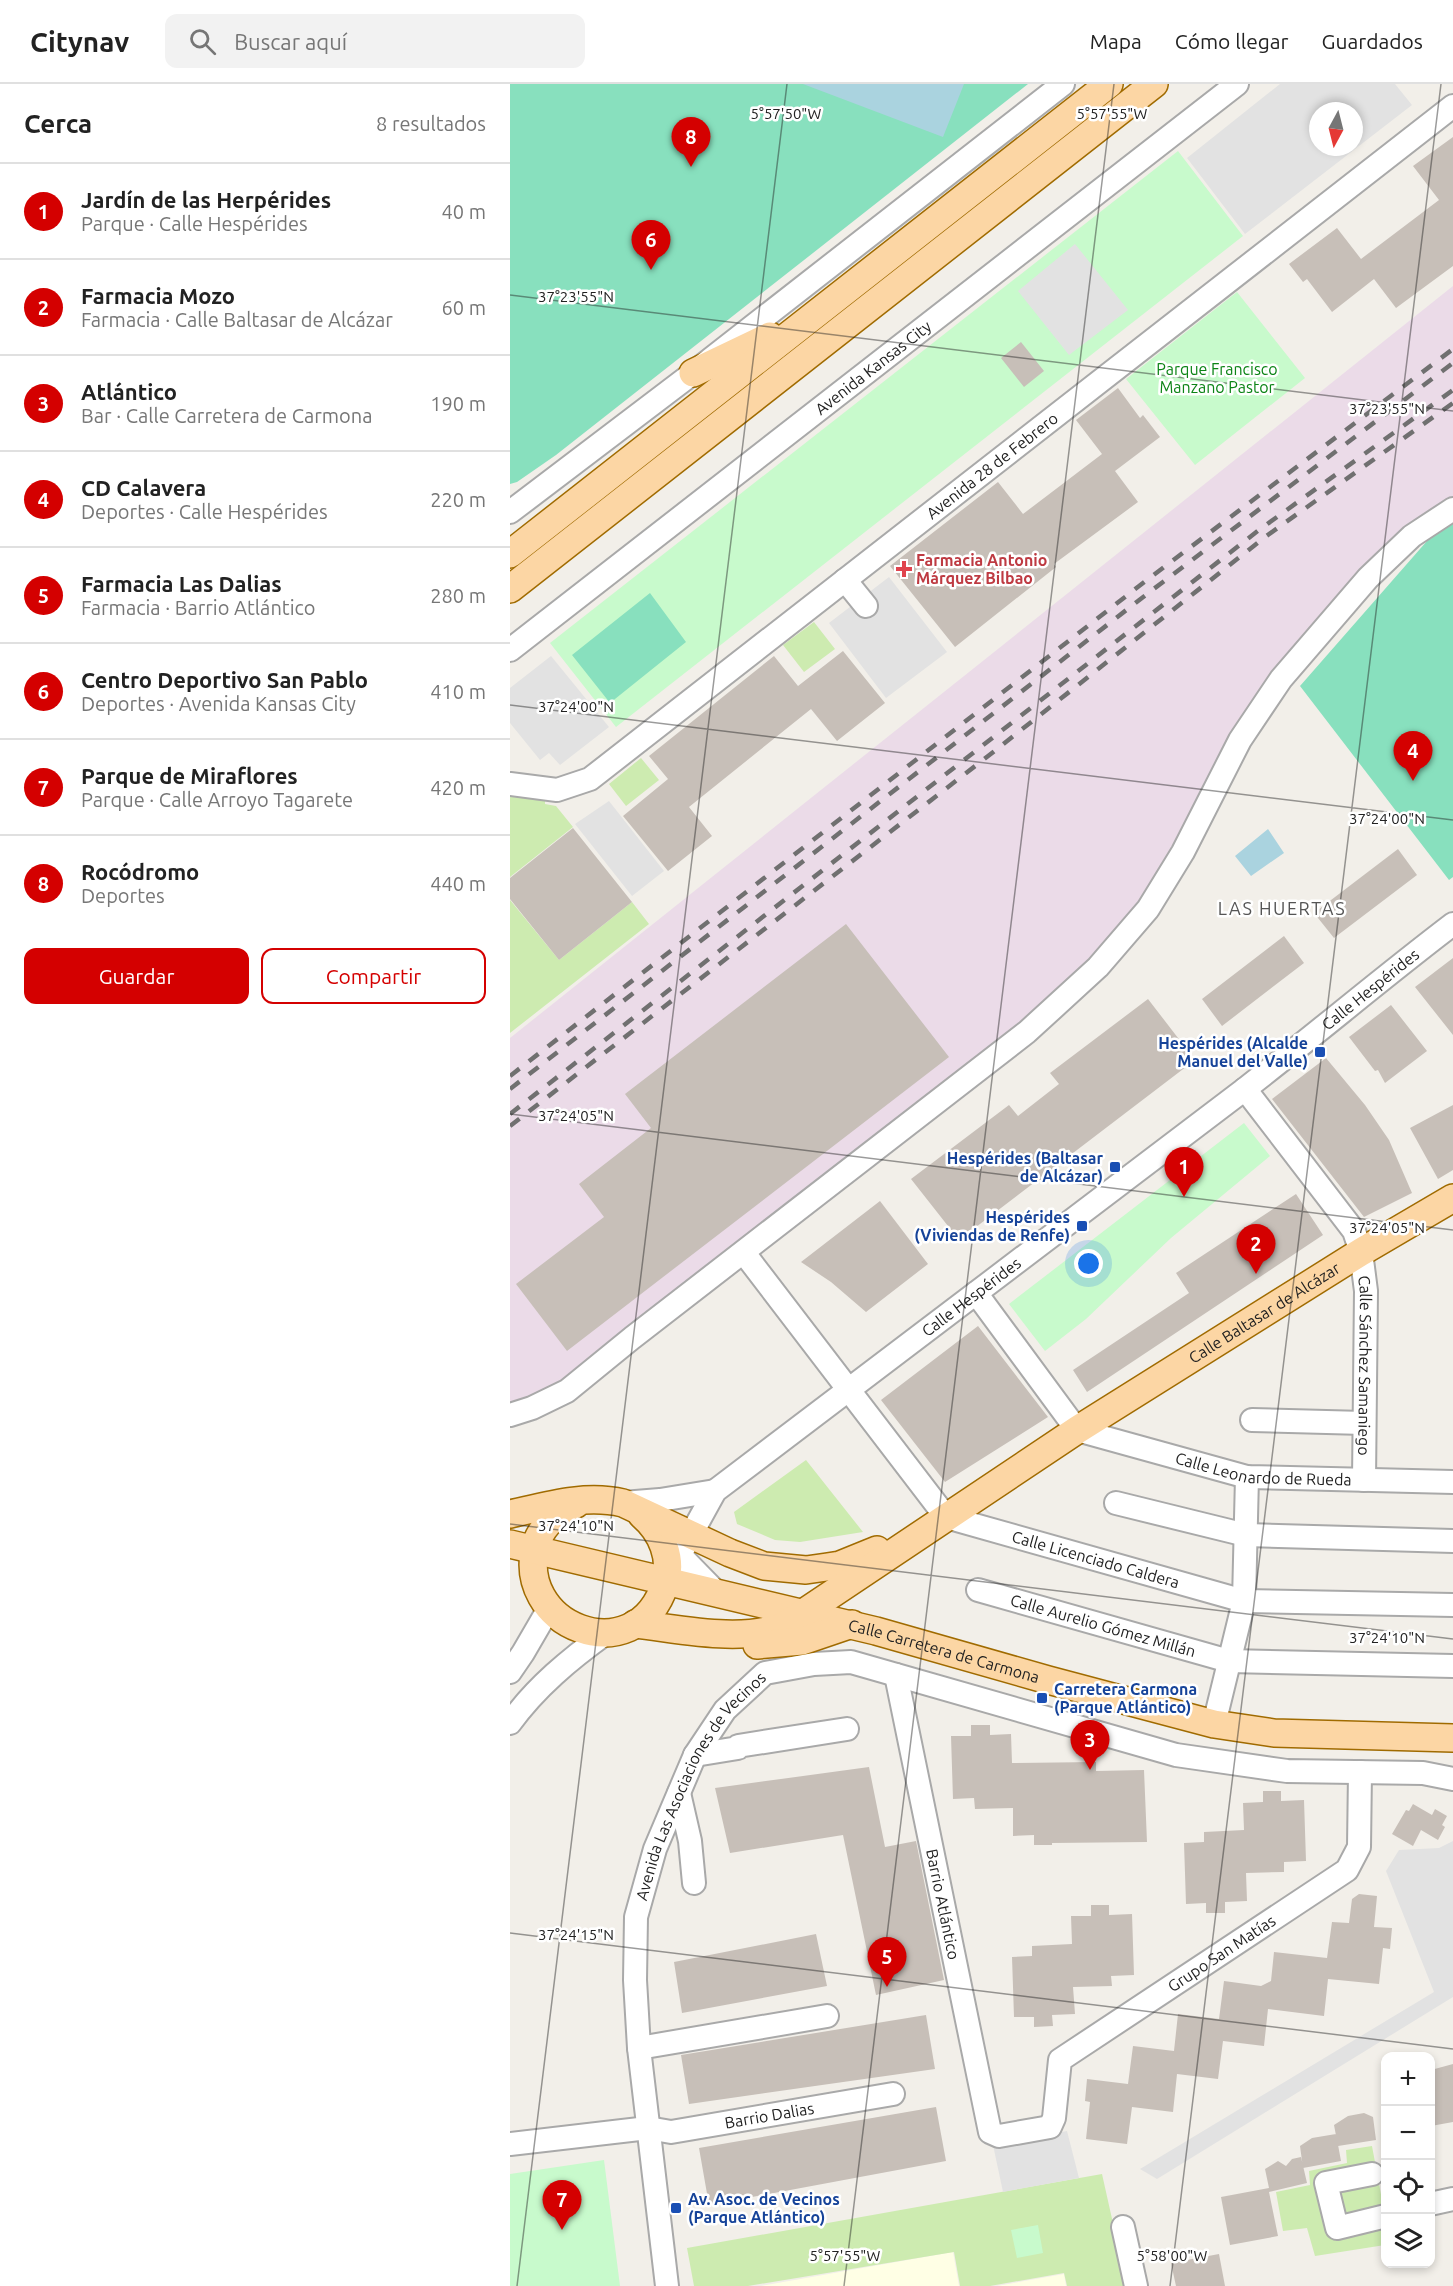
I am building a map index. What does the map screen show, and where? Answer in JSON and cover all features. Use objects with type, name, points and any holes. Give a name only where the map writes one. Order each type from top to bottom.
[{"type":"main road","points":[[510,554],[1109,84]]},
{"type":"main road","points":[[510,589],[1154,84]]},
{"type":"main road","points":[[693,373],[817,313]]},
{"type":"main road","name":"Calle Baltasar de Alcázar","points":[[922,1532],[1077,1430],[1361,1252],[1453,1198]]},
{"type":"main road","points":[[510,1514],[563,1502],[601,1499],[622,1503],[644,1516],[659,1535],[667,1557],[666,1580],[656,1604],[635,1624],[626,1629],[606,1633],[574,1629],[564,1624],[548,1610],[518,1550],[540,1536],[553,1518],[571,1506],[585,1501]]},
{"type":"main road","points":[[622,1503],[685,1545],[730,1553],[764,1566],[806,1570],[840,1565],[922,1532]]},
{"type":"main road","points":[[635,1624],[704,1632],[758,1634],[771,1631],[784,1626],[804,1613],[922,1532]]},
{"type":"main road","name":"Calle Carretera de Carmona","points":[[518,1550],[666,1580],[852,1624],[1214,1724],[1274,1733],[1451,1741]]},
{"type":"main road","points":[[704,1632],[759,1646],[802,1641],[852,1624]]},
{"type":"street","points":[[510,512],[693,373],[1063,84]]},
{"type":"street","name":"Avenida Kansas City","points":[[510,650],[1237,84]]},
{"type":"street","name":"Avenida 28 de Febrero","points":[[512,782],[557,790],[590,779],[1453,106]]},
{"type":"street","points":[[510,1415],[532,1408],[567,1391],[1027,1032],[1098,967],[1148,909],[1183,852],[1240,740],[1281,678],[1368,578],[1412,536],[1453,509]]},
{"type":"street","points":[[844,580],[866,606]]},
{"type":"street","name":"Calle Hespérides","points":[[715,1491],[1245,1089],[1384,976],[1453,924]]},
{"type":"street","name":"Calle Sánchez Samaniego","points":[[1245,1089],[1354,1231],[1361,1252],[1366,1292],[1364,1480]]},
{"type":"street","points":[[744,1253],[946,1517]]},
{"type":"street","points":[[976,1293],[1077,1430]]},
{"type":"street","points":[[1252,1420],[1365,1423]]},
{"type":"street","name":"Calle Leonardo de Rueda","points":[[1077,1430],[1247,1477],[1453,1482]]},
{"type":"street","points":[[1214,1724],[1244,1601],[1247,1477]]},
{"type":"street","points":[[622,1503],[660,1500],[715,1491]]},
{"type":"street","points":[[666,1580],[715,1491]]},
{"type":"street","points":[[715,1491],[708,1520],[709,1530],[730,1553]]},
{"type":"street","points":[[1116,1503],[1246,1535],[1453,1541]]},
{"type":"street","name":"Calle Licenciado Caldera","points":[[946,1517],[1244,1601],[1453,1605]]},
{"type":"street","points":[[659,1535],[685,1545],[715,1591]]},
{"type":"street","name":"Calle Aurelio Gómez Millán","points":[[978,1590],[1229,1661],[1453,1666]]},
{"type":"street","points":[[510,1672],[524,1653],[548,1610]]},
{"type":"street","points":[[510,1723],[525,1702],[566,1664],[606,1633]]},
{"type":"street","points":[[759,1646],[765,1673]]},
{"type":"street","name":"Avenida Las Asociaciones de Vecinos","points":[[667,2286],[639,2048],[635,1980],[636,1917],[655,1849],[695,1755],[725,1710],[765,1673],[814,1664],[851,1662],[1176,1755],[1287,1771],[1423,1773],[1453,1779]]},
{"type":"street","name":"Barrio Atlántico","points":[[896,1675],[990,2132],[999,2136],[1050,2127],[1054,2118]]},
{"type":"street","points":[[695,1755],[847,1729]]},
{"type":"street","name":"Grupo San Matías","points":[[1054,2118],[1060,2060],[1347,1870],[1359,1847],[1360,1772]]},
{"type":"street","points":[[679,1793],[690,1841],[694,1883]]},
{"type":"street","points":[[639,2048],[827,2016]]},
{"type":"street","name":"Barrio Dalias","points":[[510,2144],[648,2128],[671,2132],[893,2094]]},
{"type":"street","points":[[1371,2174],[1326,2183],[1337,2228],[1381,2217]]},
{"type":"street","points":[[1435,2203],[1453,2199]]},
{"type":"street","points":[[1123,2227],[1136,2286]]},
{"type":"shaded area","points":[[1280,84],[1395,84],[1412,105],[1363,143],[1363,102],[1309,102],[1309,156],[1346,156],[1245,234],[1187,158]]},
{"type":"shaded area","points":[[1075,244],[1128,310],[1069,355],[1018,291]]},
{"type":"shaded area","points":[[1453,286],[1453,517],[1416,540],[1325,638],[1255,734],[1178,874],[1061,1014],[510,1425],[510,1038]]},
{"type":"shaded area","points":[[889,577],[947,652],[886,698],[829,623]]},
{"type":"shaded area","points":[[551,656],[609,727],[560,765],[549,753],[540,760],[510,723],[510,688]]},
{"type":"shaded area","points":[[609,801],[664,871],[632,896],[575,824]]},
{"type":"shaded area","points":[[1453,1841],[1453,1997],[1157,2179],[1140,2169],[1434,1992],[1386,1871],[1399,1850],[1439,1848]]},
{"type":"shaded area","points":[[1067,2131],[1079,2178],[1003,2192],[993,2145]]},
{"type":"shaded area","points":[[953,2252],[959,2286],[761,2286]]},
{"type":"shaded area","points":[[1064,2274],[1066,2286],[997,2286]]},
{"type":"green space","points":[[510,84],[1028,84],[556,455],[517,482],[510,484]]},
{"type":"green space","points":[[1178,151],[1243,236],[616,727],[550,643]]},
{"type":"green space","name":"Parque Francisco Manzano Pastor","points":[[1237,292],[1305,378],[1195,465],[1126,379]]},
{"type":"green space","points":[[1453,520],[1453,877],[1449,880],[1300,686],[1434,533]]},
{"type":"green space","points":[[650,593],[686,642],[610,703],[572,655]]},
{"type":"green space","points":[[814,622],[835,649],[804,672],[783,645]]},
{"type":"green space","points":[[641,758],[659,780],[626,806],[609,784]]},
{"type":"green space","points":[[510,794],[545,800],[545,804],[556,806],[573,827],[510,877]]},
{"type":"green space","points":[[510,900],[559,960],[632,902],[649,924],[510,1033]]},
{"type":"green space","points":[[1244,1123],[1270,1156],[1171,1238],[1086,1319],[1045,1351],[1009,1304]]},
{"type":"green space","points":[[806,1460],[863,1532],[800,1542],[775,1540],[737,1524],[734,1512]]},
{"type":"green space","points":[[1372,2146],[1381,2194],[1381,2246],[1315,2256],[1307,2228],[1283,2231],[1276,2192],[1310,2185],[1309,2171],[1347,2163],[1346,2150]]},
{"type":"green space","points":[[604,2160],[620,2286],[510,2286],[510,2174]]},
{"type":"green space","points":[[1102,2174],[1127,2286],[1067,2286],[1064,2273],[990,2286],[960,2286],[954,2252],[748,2286],[694,2286],[687,2248]]},
{"type":"green space","points":[[1038,2225],[1043,2253],[1017,2258],[1011,2230]]},
{"type":"water","points":[[803,84],[964,84],[943,137]]},
{"type":"water","points":[[1268,829],[1284,853],[1251,876],[1235,856]]},
{"type":"building","points":[[1453,137],[1453,266],[1396,308],[1374,279],[1332,312],[1307,279],[1303,282],[1289,264],[1337,228],[1361,259],[1439,200],[1413,166]]},
{"type":"building","points":[[1021,342],[1044,371],[1024,387],[1001,358]]},
{"type":"building","points":[[1118,388],[1140,418],[1143,415],[1160,437],[1115,471],[1138,502],[1054,564],[1056,567],[955,647],[890,566],[998,482],[1023,514],[1102,454],[1076,420]]},
{"type":"building","points":[[843,651],[885,703],[837,741],[811,709],[689,807],[712,836],[668,871],[623,816],[668,779],[649,756],[774,656],[798,686]]},
{"type":"building","points":[[573,828],[632,902],[559,960],[510,899],[510,878]]},
{"type":"building","points":[[1398,849],[1417,875],[1334,938],[1314,913]]},
{"type":"building","points":[[846,924],[949,1057],[567,1351],[516,1284],[604,1217],[579,1184],[651,1128],[625,1094]]},
{"type":"building","points":[[1284,936],[1304,963],[1222,1026],[1202,999]]},
{"type":"building","points":[[1453,958],[1453,1035],[1415,987]]},
{"type":"building","points":[[1148,999],[1195,1060],[959,1240],[911,1179],[1009,1105],[1018,1116],[1059,1084],[1050,1073]]},
{"type":"building","points":[[1391,1005],[1427,1051],[1385,1083],[1378,1070],[1375,1071],[1349,1037]]},
{"type":"building","points":[[1326,1058],[1365,1105],[1389,1140],[1412,1193],[1364,1217],[1272,1099]]},
{"type":"building","points":[[1453,1105],[1453,1170],[1438,1179],[1410,1128]]},
{"type":"building","points":[[1296,1194],[1323,1235],[1087,1392],[1073,1370],[1189,1293],[1176,1273]]},
{"type":"building","points":[[880,1201],[928,1264],[866,1312],[831,1282],[801,1262]]},
{"type":"building","points":[[978,1326],[1048,1417],[945,1482],[881,1400]]},
{"type":"building","points":[[971,1725],[990,1725],[990,1735],[1011,1734],[1012,1763],[1096,1762],[1096,1771],[1144,1770],[1147,1842],[1034,1845],[1034,1835],[1013,1836],[1013,1808],[975,1809],[974,1798],[953,1799],[951,1736],[971,1736]]},
{"type":"building","points":[[869,1767],[885,1847],[916,1841],[944,1980],[876,1995],[843,1835],[730,1853],[715,1788]]},
{"type":"building","points":[[1263,1791],[1281,1791],[1281,1801],[1304,1800],[1306,1861],[1284,1862],[1284,1872],[1246,1873],[1247,1901],[1225,1902],[1225,1913],[1206,1913],[1206,1903],[1186,1904],[1184,1843],[1204,1842],[1204,1832],[1244,1830],[1243,1803],[1263,1802]]},
{"type":"building","points":[[1413,1804],[1432,1815],[1435,1809],[1447,1816],[1442,1825],[1445,1827],[1438,1840],[1421,1830],[1413,1846],[1392,1834],[1406,1810],[1409,1811]]},
{"type":"building","points":[[1359,1894],[1377,1896],[1374,1927],[1392,1928],[1390,1949],[1383,1948],[1379,1984],[1328,1979],[1324,2016],[1268,2009],[1264,2046],[1223,2041],[1218,2079],[1177,2074],[1173,2112],[1132,2107],[1127,2144],[1086,2139],[1090,2102],[1085,2101],[1087,2079],[1128,2084],[1133,2046],[1174,2051],[1178,2014],[1219,2019],[1224,1981],[1261,1986],[1271,1981],[1274,1952],[1327,1958],[1332,1922],[1349,1923],[1352,1899]]},
{"type":"building","points":[[1091,1905],[1109,1905],[1109,1915],[1132,1914],[1134,1975],[1111,1976],[1112,1986],[1073,1987],[1075,2014],[1052,2015],[1053,2026],[1034,2027],[1034,2017],[1014,2017],[1012,1957],[1032,1956],[1032,1946],[1072,1944],[1071,1916],[1091,1916]]},
{"type":"building","points":[[816,1934],[827,1986],[682,2013],[674,1962]]},
{"type":"building","points":[[926,2015],[935,2069],[689,2104],[681,2055]]},
{"type":"building","points":[[1453,2064],[1453,2122],[1435,2125],[1435,2106],[1435,2069]]},
{"type":"building","points":[[936,2107],[946,2161],[709,2205],[699,2148]]},
{"type":"building","points":[[1364,2113],[1373,2117],[1376,2140],[1338,2146],[1334,2125],[1348,2116]]},
{"type":"building","points":[[1336,2134],[1341,2161],[1303,2168],[1300,2146],[1312,2138]]},
{"type":"building","points":[[1301,2157],[1307,2183],[1269,2192],[1278,2236],[1230,2245],[1221,2197],[1269,2188],[1265,2169],[1278,2161],[1286,2166],[1292,2159]]},
{"type":"building","points":[[1219,2254],[1225,2286],[1176,2286],[1171,2263]]},
{"type":"railway","points":[[510,1076],[1143,583],[1453,349]]},
{"type":"railway","points":[[510,1089],[1147,594],[1453,363]]},
{"type":"railway","points":[[510,1114],[1259,530],[1453,390]]},
{"type":"railway","points":[[510,1126],[992,753],[1265,537],[1453,403]]},
{"type":"place","name":"Rocódromo","points":[[691,167]]},
{"type":"place","name":"Centro Deportivo San Pablo","points":[[651,270]]},
{"type":"place","name":"Farmacia Antonio Márquez Bilbao","points":[[904,569]]},
{"type":"place","name":"CD Calavera","points":[[1413,781]]},
{"type":"place","name":"Hespérides (Alcalde Manuel del Valle)","points":[[1320,1052]]},
{"type":"place","name":"Hespérides (Baltasar de Alcázar)","points":[[1115,1167]]},
{"type":"place","name":"Jardín de las Herpérides","points":[[1184,1197]]},
{"type":"place","name":"Hespérides (Viviendas de Renfe)","points":[[1082,1226]]},
{"type":"place","name":"Farmacia Mozo","points":[[1256,1274]]},
{"type":"place","name":"Carretera Carmona (Parque Atlántico)","points":[[1042,1698]]},
{"type":"place","name":"Atlántico","points":[[1090,1770]]},
{"type":"place","name":"Farmacia Las Dalias","points":[[887,1987]]},
{"type":"place","name":"Av. Asoc. de Vecinos (Parque Atlántico)","points":[[676,2208]]},
{"type":"place","name":"Parque de Miraflores","points":[[562,2230]]},
{"type":"district","name":"LAS HUERTAS","points":[[1282,908]]}]
